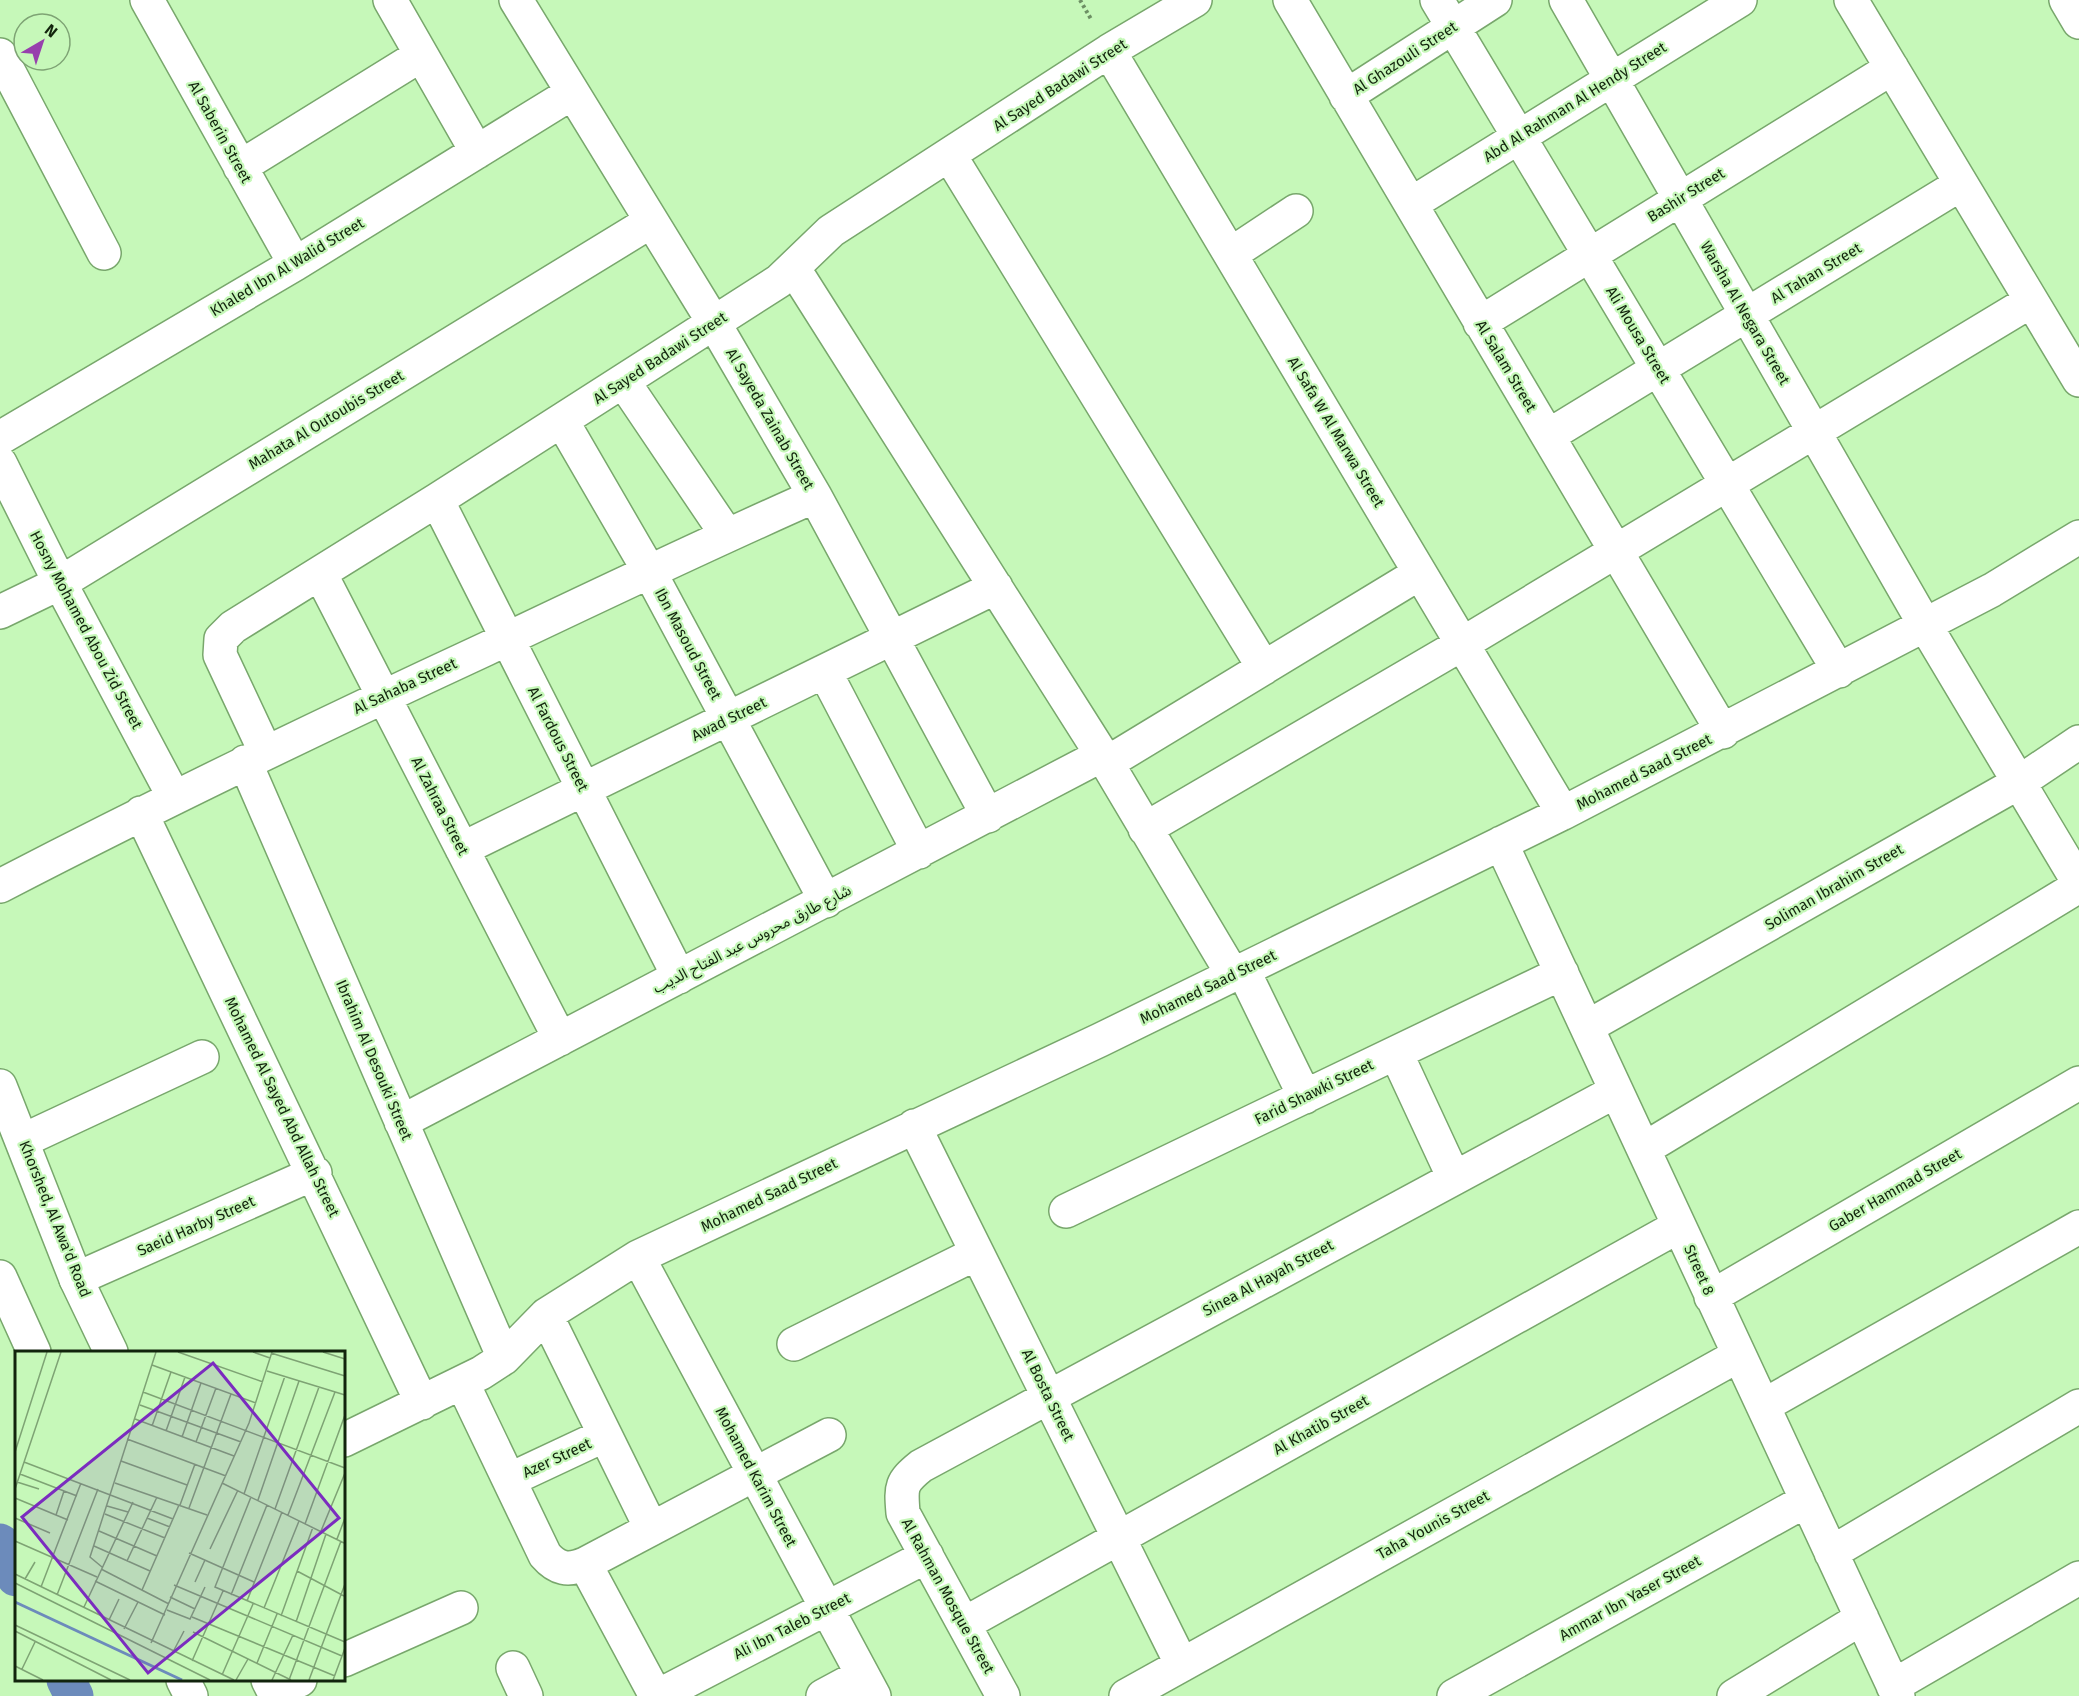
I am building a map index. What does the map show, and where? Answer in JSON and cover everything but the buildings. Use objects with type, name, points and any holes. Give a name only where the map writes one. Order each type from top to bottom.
[{"type":"street","name":"Al Saberin Street","points":[[147,0],[295,264]]},
{"type":"street","points":[[390,0],[477,152]]},
{"type":"street","name":"Al Sayeda Zainab Street","points":[[516,0],[714,323],[815,496],[988,816]]},
{"type":"street","name":"Al Sayed Badawi Street","points":[[256,758],[220,655],[221,639],[232,627],[437,500],[714,323],[794,269],[831,231],[1109,51],[1195,0]]},
{"type":"street","name":"Al Salam Street","points":[[1290,0],[1723,732]]},
{"type":"street","name":"Al Ghazouli Street","points":[[1346,96],[1445,13],[1495,0]]},
{"type":"street","name":"Warsha Al Negara Street","points":[[1566,0],[1925,625],[2079,885]]},
{"type":"street","name":"Abd Al Rahman Al Hendy Street","points":[[1411,204],[1740,0]]},
{"type":"street","points":[[1851,0],[2079,380]]},
{"type":"street","points":[[2066,0],[2079,22]]},
{"type":"street","name":"Ali Mousa Street","points":[[1445,13],[1839,671]]},
{"type":"street","name":"Al Safa W Al Marwa Street","points":[[1109,51],[1563,813]]},
{"type":"street","points":[[0,55],[104,253]]},
{"type":"street","points":[[240,167],[421,55]]},
{"type":"street","name":"Bashir Street","points":[[1480,323],[1892,68]]},
{"type":"street","name":"Khaled Ibn Al Walid Street","points":[[0,438],[295,264],[572,93]]},
{"type":"street","points":[[950,156],[1264,668]]},
{"type":"street","name":"Al Tahan Street","points":[[1548,435],[1961,184]]},
{"type":"street","points":[[1231,254],[1296,211]]},
{"type":"street","name":"Mahata Al Outoubis Street","points":[[0,612],[60,583],[650,222]]},
{"type":"street","points":[[794,269],[1104,759],[1145,829],[1238,972],[1305,1097]]},
{"type":"street","points":[[1145,829],[1462,644],[2031,301]]},
{"type":"street","points":[[623,381],[727,535]]},
{"type":"street","name":"Ibn Masoud Street","points":[[562,420],[649,571],[826,901]]},
{"type":"street","name":"Hosny Mohamed Abou Zid Street","points":[[0,463],[60,583],[174,797]]},
{"type":"street","name":"Al Sahaba Street","points":[[0,886],[174,797],[649,571],[815,496]]},
{"type":"street","name":"Al Fardous Street","points":[[437,500],[679,977]]},
{"type":"street","name":"Mohamed Saad Street","points":[[345,1440],[464,1384],[504,1358],[546,1315],[638,1257],[914,1125],[1100,1040],[1563,813],[1992,591],[2079,537]]},
{"type":"street","name":"Al Zahraa Street","points":[[320,573],[560,1039]]},
{"type":"street","name":"شارع طارق محروس عبد الفتاح الديب","points":[[401,1122],[988,816],[1104,759],[1264,668],[1420,573]]},
{"type":"street","name":"Awad Street","points":[[462,849],[996,587]]},
{"type":"street","points":[[825,672],[920,852]]},
{"type":"street","name":"Soliman Ibrahim Street","points":[[1587,1027],[2018,783],[2079,742]]},
{"type":"street","name":"Ibrahim Al Desouki Street","points":[[256,758],[401,1122],[504,1358]]},
{"type":"street","name":"Mohamed Al Sayed Abd Allah Street","points":[[141,813],[315,1173],[422,1403]]},
{"type":"street","name":"Street 8","points":[[1501,843],[1896,1691]]},
{"type":"street","points":[[1644,1149],[2079,885]]},
{"type":"street","name":"Farid Shawki Street","points":[[1066,1211],[1562,973]]},
{"type":"street","points":[[1396,1053],[1454,1178]]},
{"type":"street","points":[[24,1140],[202,1057]]},
{"type":"street","name":"Gaber Hammad Street","points":[[1711,1297],[2079,1083]]},
{"type":"street","name":"Khorshed, Al Awa'd Road","points":[[0,1086],[24,1140],[76,1279],[110,1351]]},
{"type":"street","name":"Sinea Al Hayah Street","points":[[921,1466],[1617,1091]]},
{"type":"street","name":"Al Bosta Street","points":[[914,1125],[1182,1665]]},
{"type":"street","name":"Saeid Harby Street","points":[[76,1279],[315,1173]]},
{"type":"street","name":"Al Khatib Street","points":[[963,1624],[1679,1226]]},
{"type":"street","points":[[1763,1406],[2079,1227]]},
{"type":"street","points":[[794,1344],[977,1253]]},
{"type":"street","name":"Mohamed Karim Street","points":[[638,1257],[868,1685]]},
{"type":"street","points":[[0,1277],[33,1351]]},
{"type":"street","points":[[546,1315],[651,1528]]},
{"type":"street","name":"Taha Younis Street","points":[[1126,1696],[1739,1355]]},
{"type":"street","points":[[464,1384],[545,1555],[553,1564],[575,1568],[829,1435]]},
{"type":"street","points":[[1831,1552],[2079,1406]]},
{"type":"street","name":"Azer Street","points":[[509,1480],[605,1435]]},
{"type":"street","name":"Al Rahman Mosque Street","points":[[921,1466],[905,1478],[901,1490],[903,1513],[1003,1696]]},
{"type":"street","name":"Ammar Ibn Yaser Street","points":[[1454,1696],[1807,1500]]},
{"type":"street","name":"Ali Ibn Taleb Street","points":[[657,1696],[927,1556]]},
{"type":"street","points":[[585,1564],[657,1696]]},
{"type":"street","points":[[1896,1691],[2079,1578]]},
{"type":"street","points":[[345,1660],[461,1608]]},
{"type":"street","points":[[1734,1696],[1862,1618]]},
{"type":"street","points":[[183,1681],[190,1696]]},
{"type":"street","points":[[824,1696],[868,1685]]},
{"type":"waterway","points":[[0,1543],[15,1575]]},
{"type":"waterway","points":[[66,1681],[74,1696]]}]
